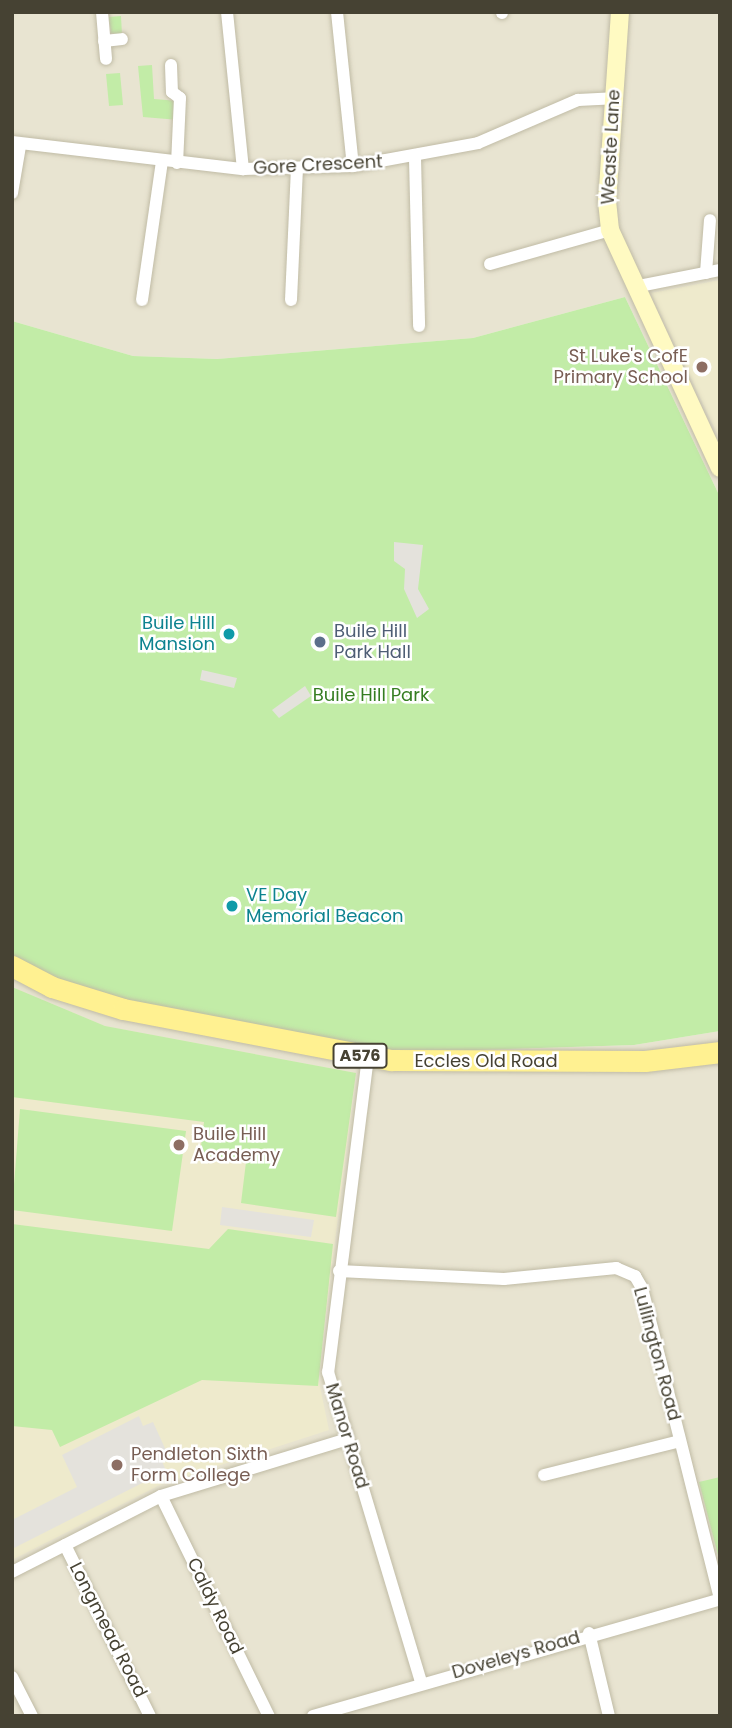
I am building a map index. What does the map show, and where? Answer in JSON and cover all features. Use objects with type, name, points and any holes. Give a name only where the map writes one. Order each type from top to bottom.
[{"type":"main road","name":"Weaste Lane","points":[[620,12],[607,201],[610,230],[634,287],[720,468]]},
{"type":"main road","name":"Eccles Old Road","points":[[12,966],[97,1002],[368,1057],[428,1062],[645,1061],[720,1052]]},
{"type":"street","points":[[102,12],[106,59]]},
{"type":"street","points":[[226,12],[243,169]]},
{"type":"street","points":[[337,12],[353,166]]},
{"type":"street","points":[[104,41],[122,39]]},
{"type":"street","points":[[171,65],[172,92],[180,98],[177,163]]},
{"type":"street","name":"Gore Crescent","points":[[16,144],[243,169],[353,166],[415,158],[478,143],[578,100],[613,98]]},
{"type":"street","points":[[12,193],[16,144]]},
{"type":"street","points":[[415,158],[419,326]]},
{"type":"street","points":[[142,300],[162,162]]},
{"type":"street","points":[[291,300],[297,169]]},
{"type":"street","points":[[706,273],[710,220]]},
{"type":"street","points":[[490,264],[610,230]]},
{"type":"street","points":[[634,287],[720,270]]},
{"type":"street","name":"Manor Road","points":[[368,1057],[328,1372],[421,1682]]},
{"type":"street","name":"Lullington Road","points":[[340,1271],[478,1279],[610,1268],[629,1272],[642,1288],[720,1598]]},
{"type":"street","points":[[12,1572],[161,1496],[348,1439]]},
{"type":"street","points":[[544,1475],[680,1441]]},
{"type":"street","name":"Caldy Road","points":[[161,1496],[269,1716]]},
{"type":"street","name":"Longmead Road","points":[[65,1545],[150,1716]]},
{"type":"street","name":"Doveleys Road","points":[[313,1716],[589,1633],[720,1598]]},
{"type":"street","points":[[589,1633],[609,1716]]},
{"type":"street","points":[[12,1677],[32,1716]]},
{"type":"shaded area","points":[[12,12],[720,12],[720,497],[625,297],[473,338],[217,359],[133,356],[12,321]]},
{"type":"shaded area","name":"St Luke's CofE Primary School","points":[[720,280],[720,440],[651,293]]},
{"type":"shaded area","points":[[394,542],[423,545],[418,589],[429,609],[417,618],[404,589],[405,569],[394,561]]},
{"type":"shaded area","points":[[202,670],[237,678],[234,688],[200,680]]},
{"type":"shaded area","points":[[305,686],[311,696],[279,718],[272,710]]},
{"type":"shaded area","points":[[12,957],[363,1049],[414,1052],[634,1045],[720,1031],[720,1716],[12,1716]]},
{"type":"shaded area","name":"Buile Hill Academy","points":[[12,987],[105,1026],[356,1073],[318,1377],[329,1430],[162,1484],[12,1560]]},
{"type":"shaded area","points":[[222,1207],[314,1220],[311,1237],[220,1225]]},
{"type":"shaded area","points":[[139,1416],[143,1426],[153,1422],[169,1457],[162,1461],[166,1471],[12,1549],[12,1520],[77,1487],[62,1455]]},
{"type":"green space","points":[[121,16],[122,35],[111,33],[109,17]]},
{"type":"green space","points":[[152,65],[154,99],[179,101],[179,120],[143,117],[138,66]]},
{"type":"green space","points":[[120,73],[123,105],[109,106],[106,74]]},
{"type":"green space","name":"Buile Hill Park","points":[[625,297],[720,497],[720,1031],[634,1045],[414,1052],[363,1049],[87,994],[12,957],[12,321],[133,356],[217,359],[473,338]]},
{"type":"green space","points":[[12,987],[105,1026],[356,1073],[336,1217],[241,1203],[246,1162],[200,1154],[204,1122],[12,1097]]},
{"type":"green space","points":[[20,1109],[186,1131],[172,1231],[12,1210]]},
{"type":"green space","points":[[12,1224],[209,1249],[228,1229],[333,1244],[318,1386],[202,1380],[60,1447],[52,1430],[12,1426]]},
{"type":"green space","points":[[720,1477],[720,1563],[699,1482]]},
{"type":"place","name":"St Luke's CofE Primary School","points":[[702,367]]},
{"type":"place","name":"Buile Hill Mansion","points":[[229,634]]},
{"type":"place","name":"Buile Hill Park Hall","points":[[320,642]]},
{"type":"place","name":"VE Day Memorial Beacon","points":[[232,906]]},
{"type":"place","name":"Buile Hill Academy","points":[[179,1145]]},
{"type":"place","name":"Pendleton Sixth Form College","points":[[117,1465]]}]
